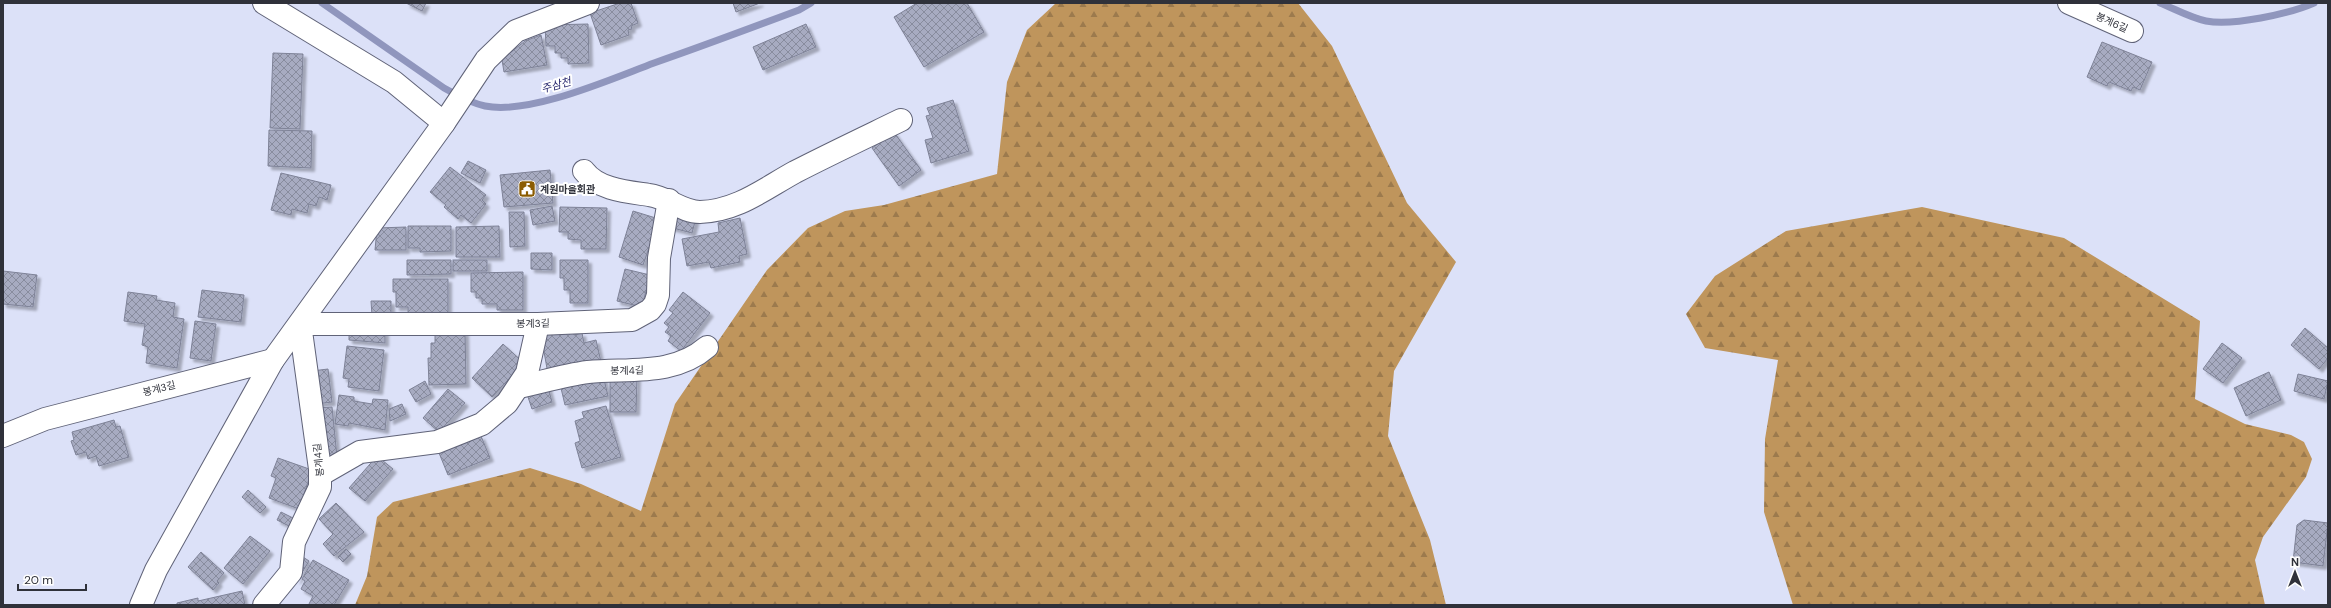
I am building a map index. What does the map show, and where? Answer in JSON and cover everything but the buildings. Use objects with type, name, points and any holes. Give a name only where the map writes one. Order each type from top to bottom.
[{"type":"street","points":[[264,3],[394,82],[447,119]]},
{"type":"street","points":[[141,605],[156,570],[273,360],[447,119],[475,76],[495,50],[516,31],[588,3]]},
{"type":"street","name":"봉계6길","points":[[2070,3],[2132,31]]},
{"type":"street","points":[[584,171],[592,178],[609,187],[629,192],[659,196],[688,209],[699,212],[736,205],[795,172],[901,120]]},
{"type":"street","name":"봉계3길","points":[[300,324],[538,324],[632,320],[650,310],[655,304],[658,295],[659,258],[669,200]]},
{"type":"street","name":"봉계4길","points":[[264,605],[291,572],[294,542],[318,492],[320,475],[300,324]]},
{"type":"street","points":[[320,475],[360,452],[428,444],[466,432],[482,424],[507,402],[519,387],[529,368],[538,324]]},
{"type":"street","name":"봉계4길","points":[[519,387],[586,372],[668,367],[695,357],[707,346]]},
{"type":"street","name":"봉계3길","points":[[3,436],[52,417],[273,360]]},
{"type":"green space","points":[[1056,3],[1298,3],[1332,46],[1407,203],[1456,262],[1394,371],[1388,436],[1430,540],[1446,605],[355,605],[367,576],[377,517],[393,502],[530,468],[581,484],[641,511],[675,404],[767,270],[808,228],[845,211],[884,205],[997,174],[1007,82],[1027,30]]},
{"type":"green space","points":[[1922,207],[2064,238],[2200,321],[2195,399],[2245,424],[2291,435],[2304,442],[2312,459],[2306,477],[2263,537],[2255,560],[2265,605],[1793,605],[1764,512],[1765,439],[1778,360],[1705,348],[1686,314],[1715,276],[1786,231]]},
{"type":"waterway","name":"주삼천","points":[[322,3],[444,88],[474,103],[485,106],[503,107],[547,101],[570,94],[709,44],[799,10],[811,3]]},
{"type":"waterway","name":"주삼천","points":[[2160,3],[2195,18],[2217,22],[2231,22],[2261,18],[2314,3]]},
{"type":"place","name":"계원마을회관","points":[[527,189]]}]
